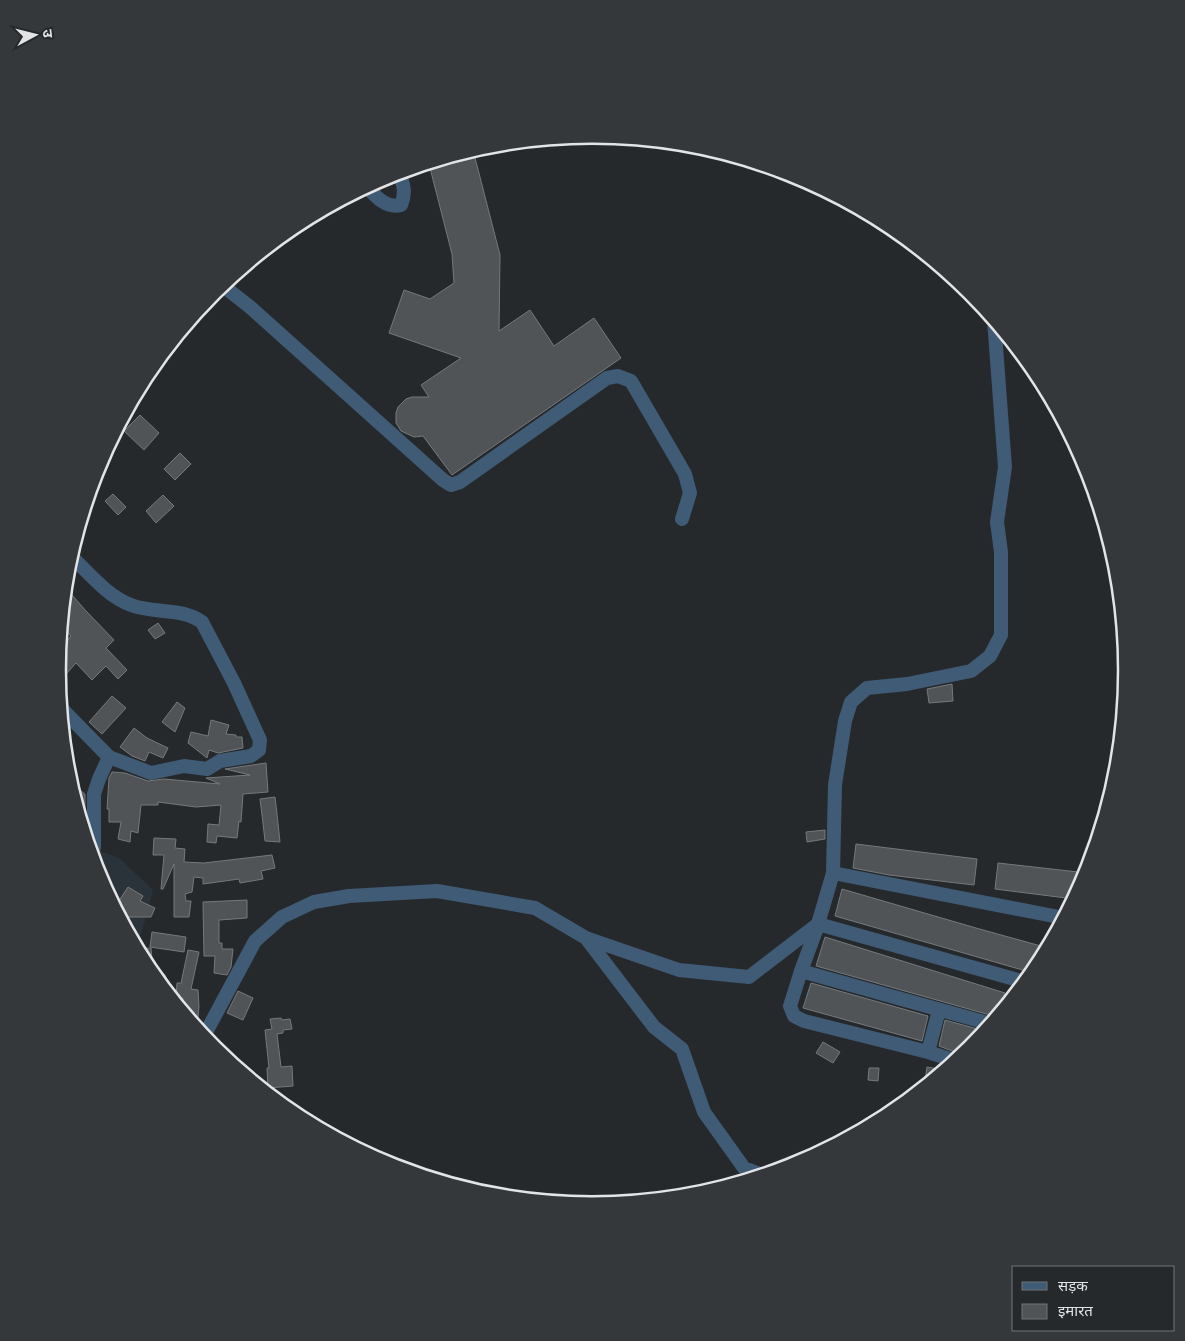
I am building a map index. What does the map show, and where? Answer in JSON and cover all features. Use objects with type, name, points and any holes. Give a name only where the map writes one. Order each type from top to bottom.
[{"type":"street","points":[[373,193],[386,204],[401,205],[404,198],[404,186],[402,180]]},
{"type":"street","points":[[228,291],[250,307],[442,480],[451,485],[460,482],[607,378],[618,376],[631,381],[685,474],[690,493],[682,519]]},
{"type":"street","points":[[948,1058],[804,1021],[794,1016],[790,1006],[833,873],[835,786],[845,721],[851,702],[867,688],[907,684],[971,671],[990,656],[1001,635],[1001,552],[997,522],[1005,466],[995,332]]},
{"type":"street","points":[[68,715],[109,757],[151,773],[184,766],[207,769],[220,761],[251,756],[259,750],[260,740],[234,683],[202,622],[194,616],[132,606],[120,600],[77,562]]},
{"type":"street","points":[[94,840],[94,794],[109,757]]},
{"type":"street","points":[[833,873],[1057,917]]},
{"type":"street","points":[[208,1029],[255,941],[282,917],[314,902],[349,896],[436,891],[535,908],[586,938],[679,970],[748,977],[818,924]]},
{"type":"street","points":[[818,924],[1018,980]]},
{"type":"street","points":[[586,938],[654,1027],[682,1049],[704,1112],[744,1168],[753,1172]]},
{"type":"street","points":[[801,971],[984,1022]]},
{"type":"street","points":[[928,1052],[939,1010]]},
{"type":"shaded area","points":[[98,850],[119,858],[153,890],[141,935],[138,936],[121,903]]},
{"type":"building","points":[[475,158],[500,255],[499,331],[530,310],[554,346],[594,318],[621,358],[452,475],[423,436],[414,437],[401,431],[396,423],[396,413],[398,407],[406,399],[429,397],[421,385],[461,358],[389,333],[404,290],[430,299],[454,283],[452,254],[430,170]]},
{"type":"building","points":[[140,415],[159,433],[144,450],[124,431]]},
{"type":"building","points":[[180,453],[191,464],[175,480],[164,469]]},
{"type":"building","points":[[113,494],[126,507],[118,515],[105,501]]},
{"type":"building","points":[[163,495],[174,506],[156,523],[146,511]]},
{"type":"building","points":[[72,595],[114,640],[106,648],[127,670],[118,679],[106,666],[92,680],[76,663],[66,674],[67,641],[71,636],[67,632]]},
{"type":"building","points":[[158,623],[165,633],[155,639],[148,630]]},
{"type":"building","points":[[952,684],[953,701],[929,703],[927,689]]},
{"type":"building","points":[[112,696],[126,708],[102,734],[89,722]]},
{"type":"building","points":[[177,702],[185,708],[175,732],[162,722]]},
{"type":"building","points":[[211,720],[229,725],[226,734],[242,737],[243,748],[218,753],[209,750],[207,758],[188,743],[191,732],[208,736]]},
{"type":"building","points":[[134,728],[147,738],[168,748],[163,758],[149,752],[145,761],[132,756],[120,747]]},
{"type":"building","points":[[266,763],[268,792],[243,794],[241,822],[239,821],[237,838],[217,836],[216,843],[207,842],[208,824],[219,825],[221,805],[196,807],[158,802],[158,805],[141,805],[138,833],[131,831],[130,842],[118,839],[121,822],[109,822],[109,809],[107,809],[109,778],[112,772],[125,773],[148,781],[164,779],[220,784],[206,778],[250,775],[225,769]]},
{"type":"building","points":[[80,790],[85,794],[84,808]]},
{"type":"building","points":[[275,797],[280,842],[265,841],[260,799]]},
{"type":"building","points":[[825,830],[825,839],[807,842],[806,832]]},
{"type":"building","points":[[154,838],[176,839],[175,848],[185,849],[184,862],[204,863],[272,855],[275,868],[261,871],[263,879],[240,883],[239,879],[203,884],[203,878],[194,877],[192,892],[185,894],[186,901],[191,901],[189,917],[174,917],[174,864],[163,889],[161,889],[164,855],[153,855]]},
{"type":"building","points":[[856,844],[977,859],[974,885],[889,875],[853,868]]},
{"type":"building","points":[[998,863],[1079,872],[1066,898],[995,889]]},
{"type":"building","points":[[128,887],[143,896],[140,901],[155,908],[151,917],[128,917],[120,900]]},
{"type":"building","points":[[842,889],[1041,946],[1025,971],[835,916]]},
{"type":"building","points":[[247,900],[247,918],[219,920],[219,943],[222,943],[222,949],[233,949],[231,967],[227,975],[214,973],[215,956],[204,956],[203,902]]},
{"type":"building","points":[[152,932],[186,937],[184,952],[150,947]]},
{"type":"building","points":[[825,937],[1005,993],[1003,999],[990,1015],[816,966]]},
{"type":"building","points":[[146,948],[151,948],[152,958]]},
{"type":"building","points":[[188,950],[199,952],[191,989],[198,990],[198,1018],[183,998],[176,993],[177,983],[181,983]]},
{"type":"building","points":[[811,983],[928,1016],[922,1041],[803,1008]]},
{"type":"building","points":[[238,991],[253,998],[243,1020],[227,1013]]},
{"type":"building","points":[[270,1019],[290,1019],[292,1029],[283,1030],[283,1033],[277,1034],[281,1067],[292,1066],[293,1086],[272,1088],[268,1084],[267,1068],[269,1068],[265,1030],[272,1029]]},
{"type":"building","points":[[945,1020],[977,1029],[955,1052],[939,1046]]},
{"type":"building","points":[[823,1042],[840,1052],[833,1063],[816,1053]]},
{"type":"building","points":[[927,1067],[936,1069],[925,1077]]},
{"type":"building","points":[[869,1068],[879,1068],[878,1081],[868,1080]]}]
